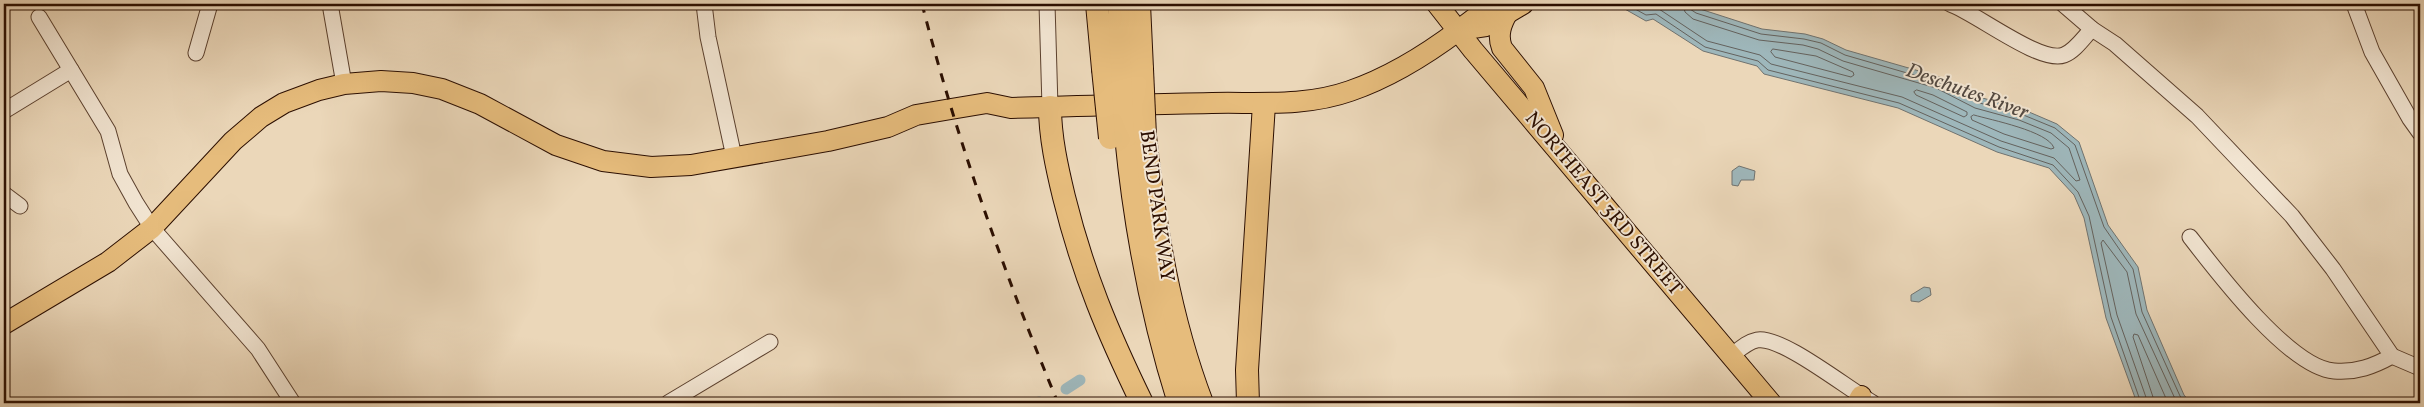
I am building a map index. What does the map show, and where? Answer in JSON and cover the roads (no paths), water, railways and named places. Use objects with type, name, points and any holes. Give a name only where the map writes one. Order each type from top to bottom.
[{"type":"highway","points":[[1097,4],[1122,69],[1127,137]]},
{"type":"highway","name":"BEND PARKWAY","points":[[1119,4],[1127,137],[1135,221],[1144,276],[1162,349],[1179,403]]},
{"type":"highway","name":"BEND PARKWAY","points":[[1122,69],[1139,4]]},
{"type":"highway","points":[[1248,403],[1248,370],[1264,104]]},
{"type":"highway","points":[[1050,107],[1050,122],[1058,171],[1077,249],[1100,313],[1142,403]]},
{"type":"highway","name":"BEND PARKWAY","points":[[1127,137],[1153,209],[1162,267],[1180,338],[1202,403]]},
{"type":"main road","name":"NORTHEAST 3RD STREET","points":[[1437,4],[1771,403]]},
{"type":"main road","points":[[4,324],[108,262],[152,228],[233,142],[261,117],[284,103],[320,90],[344,84],[382,81],[413,83],[442,89],[480,104],[556,145],[604,161],[651,167],[691,165],[828,141],[888,127],[921,127],[990,116],[1012,108],[1214,102],[1264,104],[1317,99],[1350,91],[1395,71],[1458,30],[1486,26],[1509,7]]},
{"type":"main road","points":[[1509,7],[1501,24],[1500,42],[1502,48],[1534,88],[1560,152]]},
{"type":"street","points":[[196,53],[207,4]]},
{"type":"street","points":[[330,4],[344,84]]},
{"type":"street","points":[[704,4],[708,37],[734,157]]},
{"type":"street","points":[[1047,4],[1050,107]]},
{"type":"street","points":[[1950,4],[1981,19],[2012,39],[2052,56],[2064,55],[2092,29]]},
{"type":"street","points":[[2063,4],[2092,29],[2115,44],[2197,116],[2292,216],[2333,269],[2392,356],[2420,368]]},
{"type":"street","points":[[2354,4],[2372,52],[2410,120],[2420,133]]},
{"type":"street","points":[[39,17],[108,131],[125,186],[152,228],[258,349],[293,403]]},
{"type":"street","points":[[4,111],[72,70]]},
{"type":"street","points":[[4,194],[20,206]]},
{"type":"street","points":[[2190,237],[2224,281],[2298,356],[2314,366],[2333,372],[2354,371],[2372,366],[2392,356]]},
{"type":"street","points":[[1731,356],[1745,345],[1757,340],[1770,340],[1791,350],[1864,401]]},
{"type":"street","points":[[668,403],[770,342]]},
{"type":"water","name":"Deschutes River","points":[[1616,4],[1692,4],[1697,8],[1762,29],[1805,34],[1823,39],[1846,50],[1940,77],[1979,97],[2022,109],[2057,124],[2079,142],[2108,225],[2138,267],[2147,310],[2184,395],[2191,403],[2137,403],[2106,318],[2084,218],[2074,195],[2049,168],[1997,152],[1898,108],[1764,74],[1757,66],[1703,51],[1653,19],[1646,21]]},
{"type":"water","points":[[1739,166],[1755,171],[1754,180],[1741,180],[1738,186],[1732,185],[1732,171]]},
{"type":"water","points":[[1924,287],[1930,288],[1931,295],[1919,302],[1911,301],[1911,295]]},
{"type":"waterway","points":[[1066,389],[1080,380]]},
{"type":"railway","points":[[922,4],[950,105],[983,206],[1019,305],[1058,403]]}]
